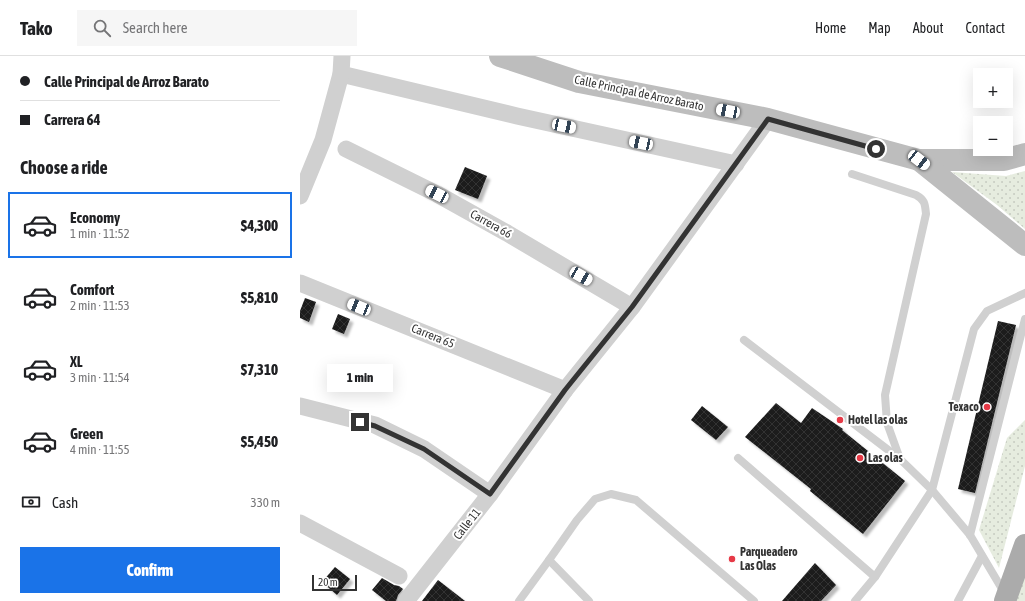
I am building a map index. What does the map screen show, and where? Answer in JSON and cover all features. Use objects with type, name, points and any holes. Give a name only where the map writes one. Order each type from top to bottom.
[{"type":"main road","points":[[1006,599],[1025,545]]},
{"type":"street","points":[[300,196],[323,140],[341,74],[342,56]]},
{"type":"street","name":"Calle Principal de Arroz Barato","points":[[500,56],[579,82],[768,119],[919,160],[1004,160],[1025,154]]},
{"type":"street","points":[[341,74],[517,116],[736,164]]},
{"type":"street","name":"Calle 11","points":[[406,601],[490,494],[565,390],[632,307],[768,119]]},
{"type":"street","name":"Carrera 66","points":[[346,149],[443,197],[632,307]]},
{"type":"street","name":"Calle Principal de Arroz Barato","points":[[919,160],[1025,245]]},
{"type":"street","name":"Carrera 65","points":[[300,283],[565,390]]},
{"type":"street","points":[[300,406],[375,426],[424,449],[490,494]]},
{"type":"street","points":[[300,524],[400,576]]},
{"type":"lane","points":[[852,174],[916,195],[921,198],[925,204],[926,214],[885,395],[887,423],[900,459]]},
{"type":"lane","points":[[855,601],[875,577],[932,490],[974,330],[987,311],[1025,293]]},
{"type":"lane","points":[[970,535],[1025,319]]},
{"type":"lane","points":[[744,340],[900,459],[932,490],[970,535],[1006,599]]},
{"type":"lane","points":[[738,458],[875,577]]},
{"type":"lane","points":[[519,601],[577,520],[595,499],[611,494],[636,500],[754,601]]},
{"type":"lane","points":[[958,601],[982,556]]},
{"type":"lane","points":[[549,560],[589,601]]},
{"type":"shaded area","points":[[1025,171],[1025,229],[997,205],[952,172],[1006,176]]},
{"type":"shaded area","points":[[1025,420],[1025,466],[999,568],[979,530],[1007,438]]},
{"type":"shaded area","points":[[1025,562],[1025,601],[1014,601]]},
{"type":"building","points":[[465,167],[487,176],[478,199],[455,190]]},
{"type":"building","points":[[305,298],[316,302],[309,322],[300,318],[300,311]]},
{"type":"building","points":[[338,314],[350,319],[344,334],[332,329]]},
{"type":"building","name":"Texaco","points":[[998,321],[1016,325],[975,493],[958,489]]},
{"type":"building","points":[[776,403],[801,423],[812,408],[843,429],[842,430],[905,481],[863,534],[810,491],[811,489],[745,437]]},
{"type":"building","points":[[702,406],[728,427],[716,440],[691,420]]},
{"type":"building","points":[[815,563],[836,585],[821,601],[782,601]]},
{"type":"building","points":[[335,567],[350,579],[337,595],[322,582]]},
{"type":"building","points":[[382,578],[403,589],[398,595],[396,601],[386,601],[372,590]]},
{"type":"building","points":[[438,580],[465,601],[422,601]]},
{"type":"place","name":"Texaco","points":[[987,407]]},
{"type":"place","name":"Hotel las olas","points":[[840,420]]},
{"type":"place","name":"Las olas","points":[[860,458]]},
{"type":"place","name":"Parqueadero Las Olas","points":[[732,559]]},
{"type":"route","points":[[360,422],[375,426],[424,449],[490,494],[565,390],[632,307],[768,119],[876,149]]}]
